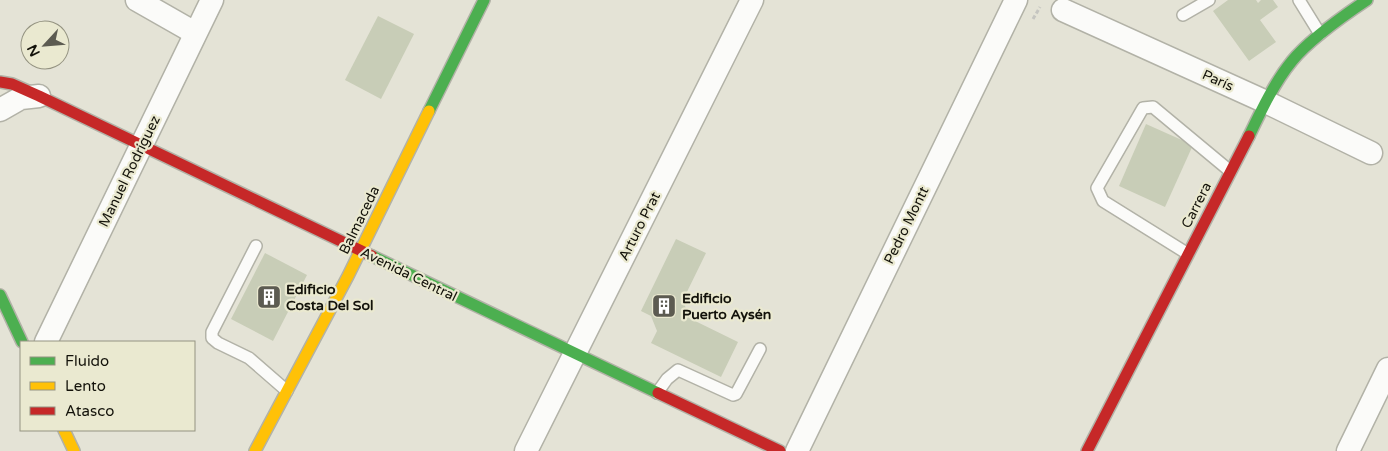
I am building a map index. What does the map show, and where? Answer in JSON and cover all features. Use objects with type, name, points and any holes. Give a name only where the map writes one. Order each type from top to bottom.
[{"type":"street","points":[[137,0],[195,33]]},
{"type":"street","name":"Manuel Rodríguez","points":[[46,341],[212,0]]},
{"type":"street","name":"Balmaceda","points":[[256,451],[361,250],[484,0]]},
{"type":"street","name":"Arturo Prat","points":[[526,451],[752,0]]},
{"type":"street","name":"Pedro Montt","points":[[797,451],[1016,0]]},
{"type":"street","name":"Carrera","points":[[1087,451],[1266,102],[1292,61],[1320,34],[1367,0]]},
{"type":"street","name":"París","points":[[1063,10],[1266,102],[1371,153]]},
{"type":"street","name":"Avenida Central","points":[[0,82],[12,84],[39,96],[780,451]]},
{"type":"street","points":[[0,110],[21,98],[39,96]]},
{"type":"street","points":[[0,295],[22,341]]},
{"type":"street","points":[[1348,451],[1388,369]]},
{"type":"street","points":[[64,431],[74,451]]},
{"type":"lane","points":[[1183,15],[1209,0]]},
{"type":"lane","points":[[1300,0],[1320,34]]},
{"type":"lane","points":[[1188,254],[1102,202],[1097,188],[1143,108],[1148,106],[1153,107],[1230,171]]},
{"type":"lane","points":[[256,246],[212,332],[212,338],[218,343],[249,358],[287,391]]},
{"type":"lane","points":[[657,393],[666,379],[678,370],[734,395],[760,349]]},
{"type":"building","points":[[1228,0],[1256,0],[1258,3],[1261,0],[1273,0],[1278,7],[1260,20],[1276,42],[1249,61],[1213,11]]},
{"type":"building","points":[[378,16],[414,34],[381,99],[345,80]]},
{"type":"building","points":[[1146,124],[1193,145],[1165,207],[1119,186]]},
{"type":"building","name":"Edificio Puerto Aysén","points":[[676,239],[706,253],[683,300],[689,318],[738,342],[721,377],[651,343],[657,331],[651,316],[641,311]]},
{"type":"building","name":"Edificio Costa Del Sol","points":[[265,253],[307,275],[273,341],[231,319]]},
{"type":"traffic: fast","points":[[429,111],[484,0]]},
{"type":"traffic: fast","points":[[1249,136],[1263,107],[1292,61],[1317,36],[1367,0]]},
{"type":"traffic: fast","points":[[372,256],[658,393]]},
{"type":"traffic: fast","points":[[0,295],[22,341]]},
{"type":"traffic: slow","points":[[255,451],[348,276],[429,111]]},
{"type":"traffic: slow","points":[[64,431],[74,451]]},
{"type":"traffic: jam","points":[[0,82],[12,84],[39,96],[372,256]]},
{"type":"traffic: jam","points":[[1087,451],[1249,136]]},
{"type":"traffic: jam","points":[[658,393],[780,451]]},
{"type":"place","name":"Edificio Costa Del Sol","points":[[269,297]]},
{"type":"place","name":"Edificio Puerto Aysén","points":[[664,306]]}]
